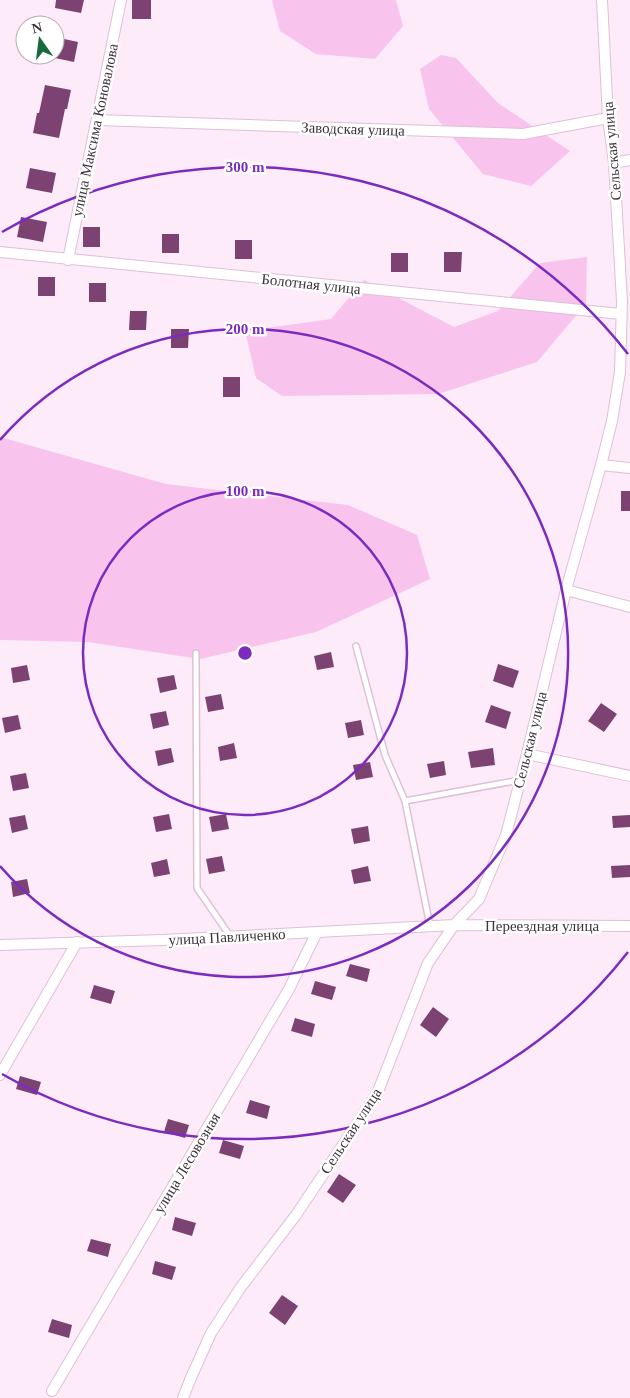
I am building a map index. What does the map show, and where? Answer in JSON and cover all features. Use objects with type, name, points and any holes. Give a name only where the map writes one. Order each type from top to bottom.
[{"type":"street","name":"улица Максима Коновалова","points":[[68,260],[121,0]]},
{"type":"street","name":"Сельская улица","points":[[183,1398],[212,1332],[241,1287],[296,1215],[377,1094],[428,963],[454,926],[478,898],[506,835],[566,590],[602,465],[620,372],[622,314],[614,163],[608,118],[602,0]]},
{"type":"street","name":"Заводская улица","points":[[97,120],[523,134],[608,118]]},
{"type":"street","points":[[614,163],[630,160]]},
{"type":"street","name":"Болотная улица","points":[[0,252],[622,314]]},
{"type":"street","points":[[602,465],[630,468]]},
{"type":"street","points":[[566,590],[630,607]]},
{"type":"street","points":[[527,754],[630,776]]},
{"type":"street","name":"улица Павличенко","points":[[0,945],[454,926]]},
{"type":"street","name":"Переездная улица","points":[[454,926],[630,926]]},
{"type":"street","name":"улица Лесовозная","points":[[52,1392],[290,989],[317,932]]},
{"type":"street","points":[[0,1075],[77,942]]},
{"type":"lane","points":[[356,646],[385,755],[405,801],[430,927]]},
{"type":"lane","points":[[196,653],[197,888],[230,936]]},
{"type":"lane","points":[[405,801],[520,780]]},
{"type":"shaded area","points":[[272,0],[396,0],[403,26],[375,59],[316,54],[280,31]]},
{"type":"shaded area","points":[[441,55],[456,58],[498,103],[570,151],[531,186],[483,174],[429,109],[420,69]]},
{"type":"shaded area","points":[[587,257],[586,304],[537,362],[438,394],[282,396],[256,378],[245,331],[331,319],[364,280],[454,327],[498,311],[540,263]]},
{"type":"shaded area","points":[[0,437],[166,484],[348,505],[417,535],[430,579],[316,632],[200,659],[88,642],[0,640]]},
{"type":"building","points":[[56,0],[84,0],[81,13],[55,8]]},
{"type":"building","points":[[132,0],[151,0],[151,19],[132,19]]},
{"type":"building","points":[[65,39],[78,42],[74,62],[65,60]]},
{"type":"building","points":[[45,85],[71,90],[59,138],[33,133]]},
{"type":"building","points":[[30,168],[56,173],[52,193],[26,188]]},
{"type":"building","points":[[21,217],[47,222],[43,242],[17,237]]},
{"type":"building","points":[[83,227],[100,227],[100,247],[83,247]]},
{"type":"building","points":[[162,234],[179,234],[179,253],[162,253]]},
{"type":"building","points":[[235,240],[252,240],[252,259],[235,259]]},
{"type":"building","points":[[444,252],[462,252],[461,272],[444,272]]},
{"type":"building","points":[[391,253],[408,253],[408,272],[391,272]]},
{"type":"building","points":[[38,277],[55,277],[55,296],[38,296]]},
{"type":"building","points":[[89,283],[106,283],[106,302],[89,302]]},
{"type":"building","points":[[130,311],[147,311],[146,330],[129,330]]},
{"type":"building","points":[[171,329],[189,329],[188,348],[171,348]]},
{"type":"building","points":[[223,377],[240,377],[240,397],[223,397]]},
{"type":"building","points":[[621,491],[630,491],[630,511],[621,511]]},
{"type":"building","points":[[331,652],[334,667],[317,670],[314,656]]},
{"type":"building","points":[[498,664],[519,671],[513,688],[493,681]]},
{"type":"building","points":[[27,665],[30,680],[13,683],[11,668]]},
{"type":"building","points":[[174,675],[177,689],[160,693],[157,678]]},
{"type":"building","points":[[221,694],[224,709],[208,712],[205,697]]},
{"type":"building","points":[[601,703],[617,714],[604,732],[588,721]]},
{"type":"building","points":[[491,705],[511,712],[506,729],[485,722]]},
{"type":"building","points":[[166,711],[169,725],[153,729],[150,714]]},
{"type":"building","points":[[18,715],[21,729],[5,733],[2,718]]},
{"type":"building","points":[[361,720],[364,735],[348,738],[345,723]]},
{"type":"building","points":[[234,743],[237,758],[220,761],[218,747]]},
{"type":"building","points":[[171,748],[174,762],[158,766],[155,751]]},
{"type":"building","points":[[493,748],[495,765],[471,768],[468,752]]},
{"type":"building","points":[[444,761],[446,775],[430,778],[427,764]]},
{"type":"building","points":[[370,762],[373,777],[356,780],[353,765]]},
{"type":"building","points":[[26,773],[29,788],[13,791],[10,776]]},
{"type":"building","points":[[169,814],[172,829],[156,832],[153,817]]},
{"type":"building","points":[[226,814],[229,829],[212,832],[209,817]]},
{"type":"building","points":[[25,815],[28,829],[12,833],[9,818]]},
{"type":"building","points":[[630,815],[630,827],[613,828],[612,816]]},
{"type":"building","points":[[368,826],[370,841],[354,844],[351,829]]},
{"type":"building","points":[[222,856],[225,871],[209,874],[206,859]]},
{"type":"building","points":[[167,859],[170,874],[154,877],[151,863]]},
{"type":"building","points":[[630,865],[630,877],[612,878],[611,866]]},
{"type":"building","points":[[368,866],[371,881],[354,884],[351,870]]},
{"type":"building","points":[[27,879],[30,893],[13,897],[11,882]]},
{"type":"building","points":[[350,964],[370,969],[367,982],[346,976]]},
{"type":"building","points":[[315,981],[336,987],[332,1000],[311,994]]},
{"type":"building","points":[[94,985],[115,991],[111,1004],[90,998]]},
{"type":"building","points":[[433,1007],[449,1019],[436,1037],[420,1025]]},
{"type":"building","points":[[295,1018],[315,1024],[312,1037],[291,1031]]},
{"type":"building","points":[[20,1076],[41,1082],[37,1095],[16,1089]]},
{"type":"building","points":[[250,1100],[270,1106],[267,1119],[246,1113]]},
{"type":"building","points":[[168,1119],[189,1125],[185,1138],[164,1132]]},
{"type":"building","points":[[223,1140],[244,1146],[240,1159],[219,1153]]},
{"type":"building","points":[[339,1174],[356,1185],[343,1203],[327,1192]]},
{"type":"building","points":[[175,1217],[196,1223],[192,1236],[172,1230]]},
{"type":"building","points":[[91,1239],[111,1244],[108,1257],[87,1251]]},
{"type":"building","points":[[155,1261],[176,1267],[172,1280],[152,1274]]},
{"type":"building","points":[[282,1295],[298,1306],[285,1325],[269,1313]]},
{"type":"building","points":[[52,1319],[72,1325],[69,1338],[48,1332]]}]
